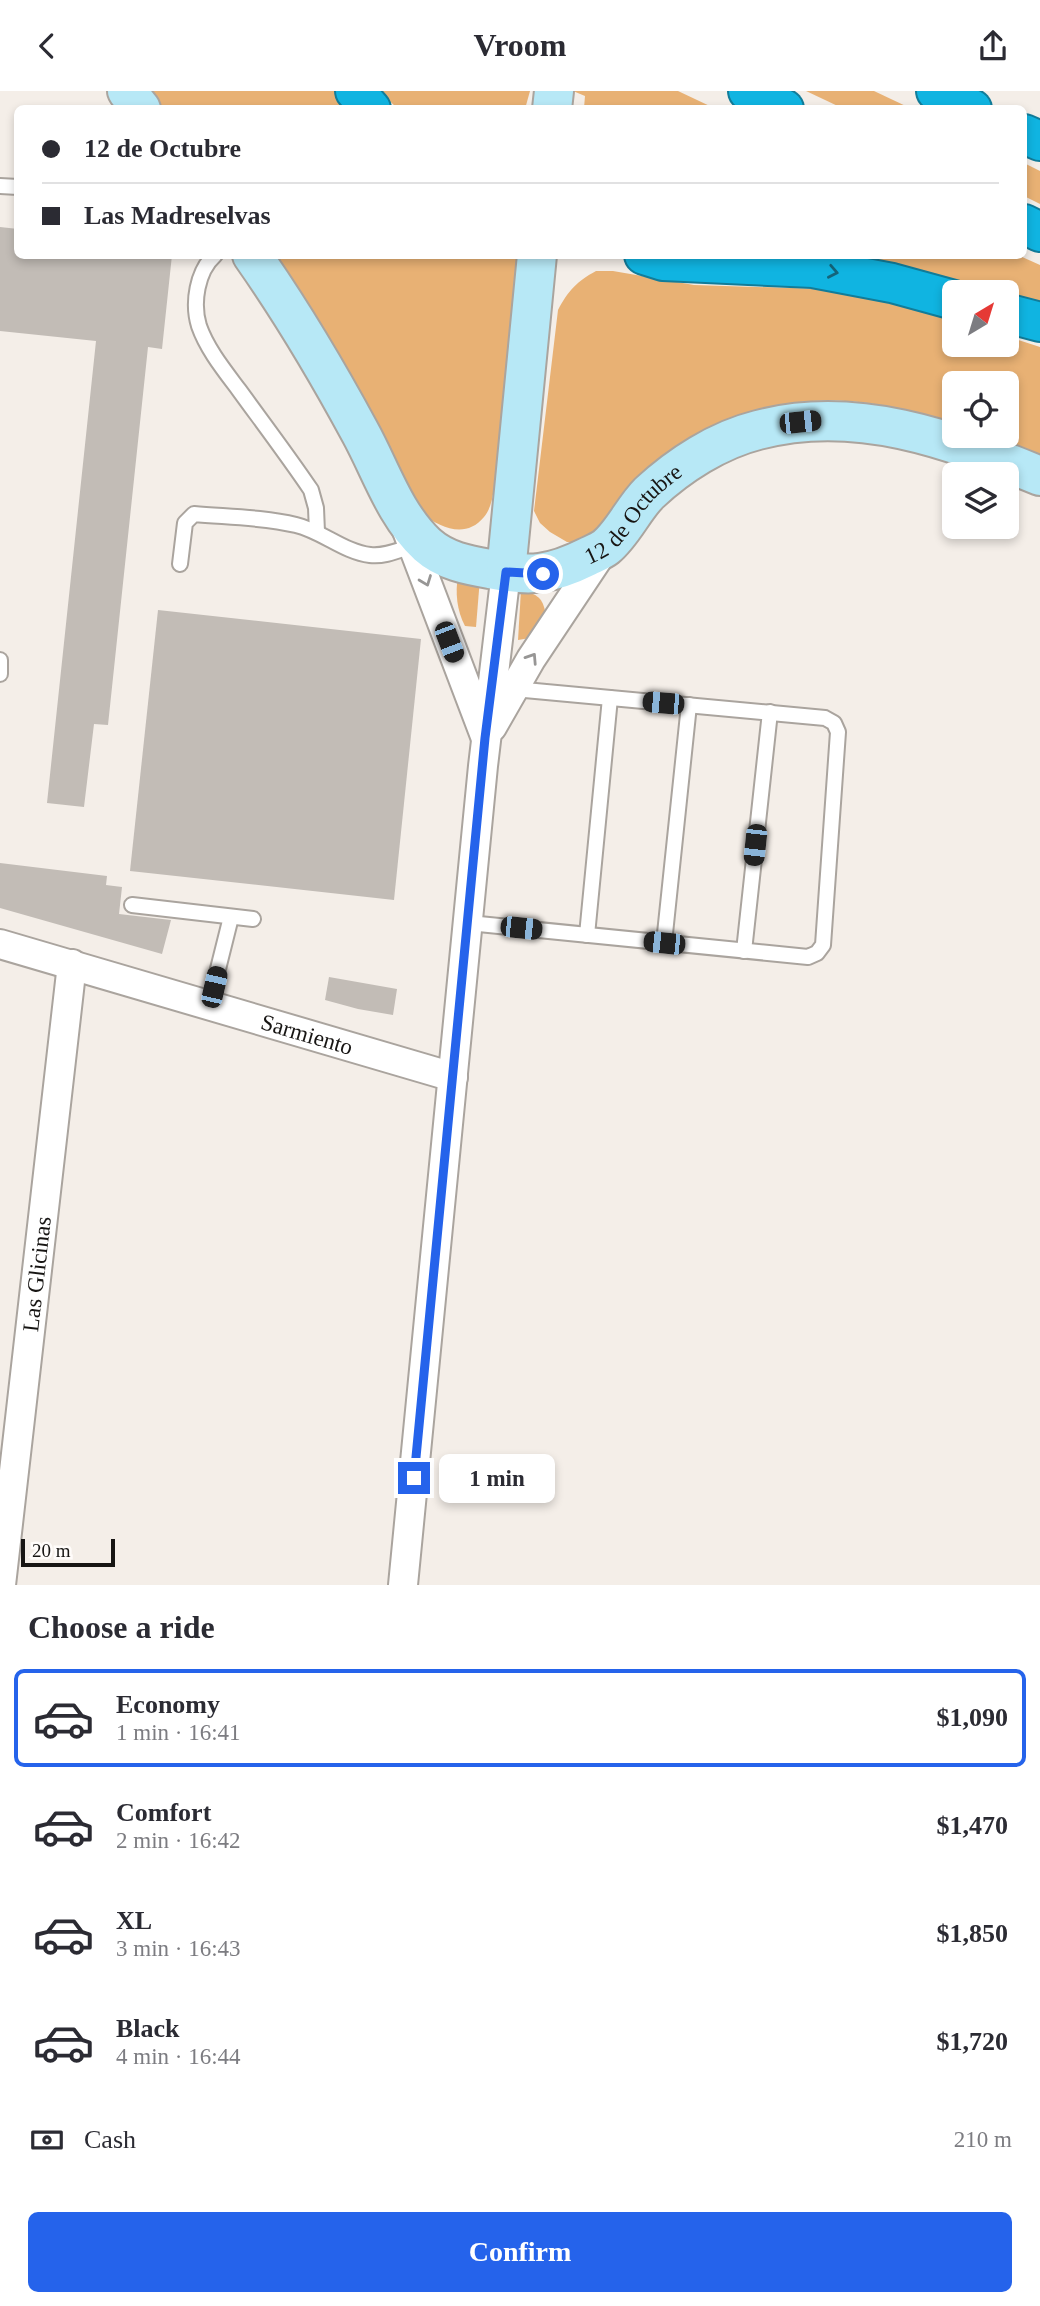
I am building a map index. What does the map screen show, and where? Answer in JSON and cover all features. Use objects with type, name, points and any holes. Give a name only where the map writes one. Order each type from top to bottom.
[{"type":"highway","points":[[355,91],[367,105]]},
{"type":"highway","points":[[748,91],[776,105]]},
{"type":"highway","points":[[936,91],[964,105]]},
{"type":"highway","points":[[657,259],[813,268],[892,283],[942,297]]},
{"type":"highway","points":[[1019,316],[1040,322]]},
{"type":"street","points":[[127,91],[138,105]]},
{"type":"street","name":"12 de Octubre","points":[[255,259],[294,316],[328,374],[361,434],[407,532],[452,561],[506,572],[543,574],[563,569],[606,548],[648,494],[687,464],[719,444],[784,423],[852,421],[904,429],[976,450],[1040,475]]},
{"type":"street","points":[[403,1585],[485,738],[506,572],[537,259]]},
{"type":"street","points":[[407,532],[485,738]]},
{"type":"street","points":[[485,738],[531,659],[606,548]]},
{"type":"street","name":"Sarmiento","points":[[0,944],[453,1077]]},
{"type":"street","name":"Las Glicinas","points":[[1,1585],[72,964]]},
{"type":"lane","points":[[210,259],[200,279],[197,310],[199,325],[216,359],[311,491],[316,508],[317,532]]},
{"type":"lane","points":[[180,564],[185,523],[194,514],[282,522],[317,532],[356,552],[372,556],[384,555],[407,532]]},
{"type":"lane","points":[[0,660],[0,674]]},
{"type":"lane","points":[[469,923],[808,957],[817,953],[823,945],[838,732],[834,723],[825,718],[769,712],[514,689]]},
{"type":"lane","points":[[587,935],[610,698]]},
{"type":"lane","points":[[664,943],[689,705]]},
{"type":"lane","points":[[744,951],[769,712]]},
{"type":"lane","points":[[132,905],[253,919]]},
{"type":"lane","points":[[209,1005],[231,916]]},
{"type":"shaded area","points":[[148,91],[335,91],[346,105],[160,105]]},
{"type":"shaded area","points":[[379,91],[530,91],[526,105],[394,105]]},
{"type":"shaded area","points":[[573,91],[678,91],[708,105],[584,105],[585,96]]},
{"type":"shaded area","points":[[806,91],[874,91],[904,105],[836,105]]},
{"type":"shaded area","points":[[1027,164],[1040,171],[1040,204],[1027,198]]},
{"type":"shaded area","points":[[271,259],[518,259],[509,366],[492,501],[484,517],[469,528],[445,527],[422,514]]},
{"type":"shaded area","points":[[835,259],[1027,259],[1040,265],[1040,313],[1019,306],[1019,280],[942,280],[942,283],[887,267]]},
{"type":"shaded area","points":[[596,271],[613,271],[694,285],[824,289],[907,305],[942,316],[942,357],[1019,357],[1019,340],[1040,347],[1040,455],[1019,448],[1019,371],[942,371],[942,420],[881,405],[829,400],[779,406],[755,413],[742,419],[579,542],[567,542],[540,523],[534,511],[558,310],[565,297],[583,279]]},
{"type":"shaded area","points":[[458,576],[480,578],[476,627],[465,626],[460,614]]},
{"type":"shaded area","points":[[521,590],[537,596],[545,611],[530,638],[518,640]]},
{"type":"building","points":[[0,227],[14,229],[14,259],[172,259],[162,349],[148,347],[108,725],[94,724],[84,807],[47,803],[96,341],[0,331]]},
{"type":"building","points":[[158,610],[421,639],[394,900],[130,871]]},
{"type":"building","points":[[0,863],[107,876],[106,885],[122,887],[119,914],[171,920],[162,954],[0,908]]},
{"type":"building","points":[[329,977],[397,989],[393,1015],[325,1000]]},
{"type":"route","points":[[414,1478],[485,738],[506,572],[543,574]]}]
